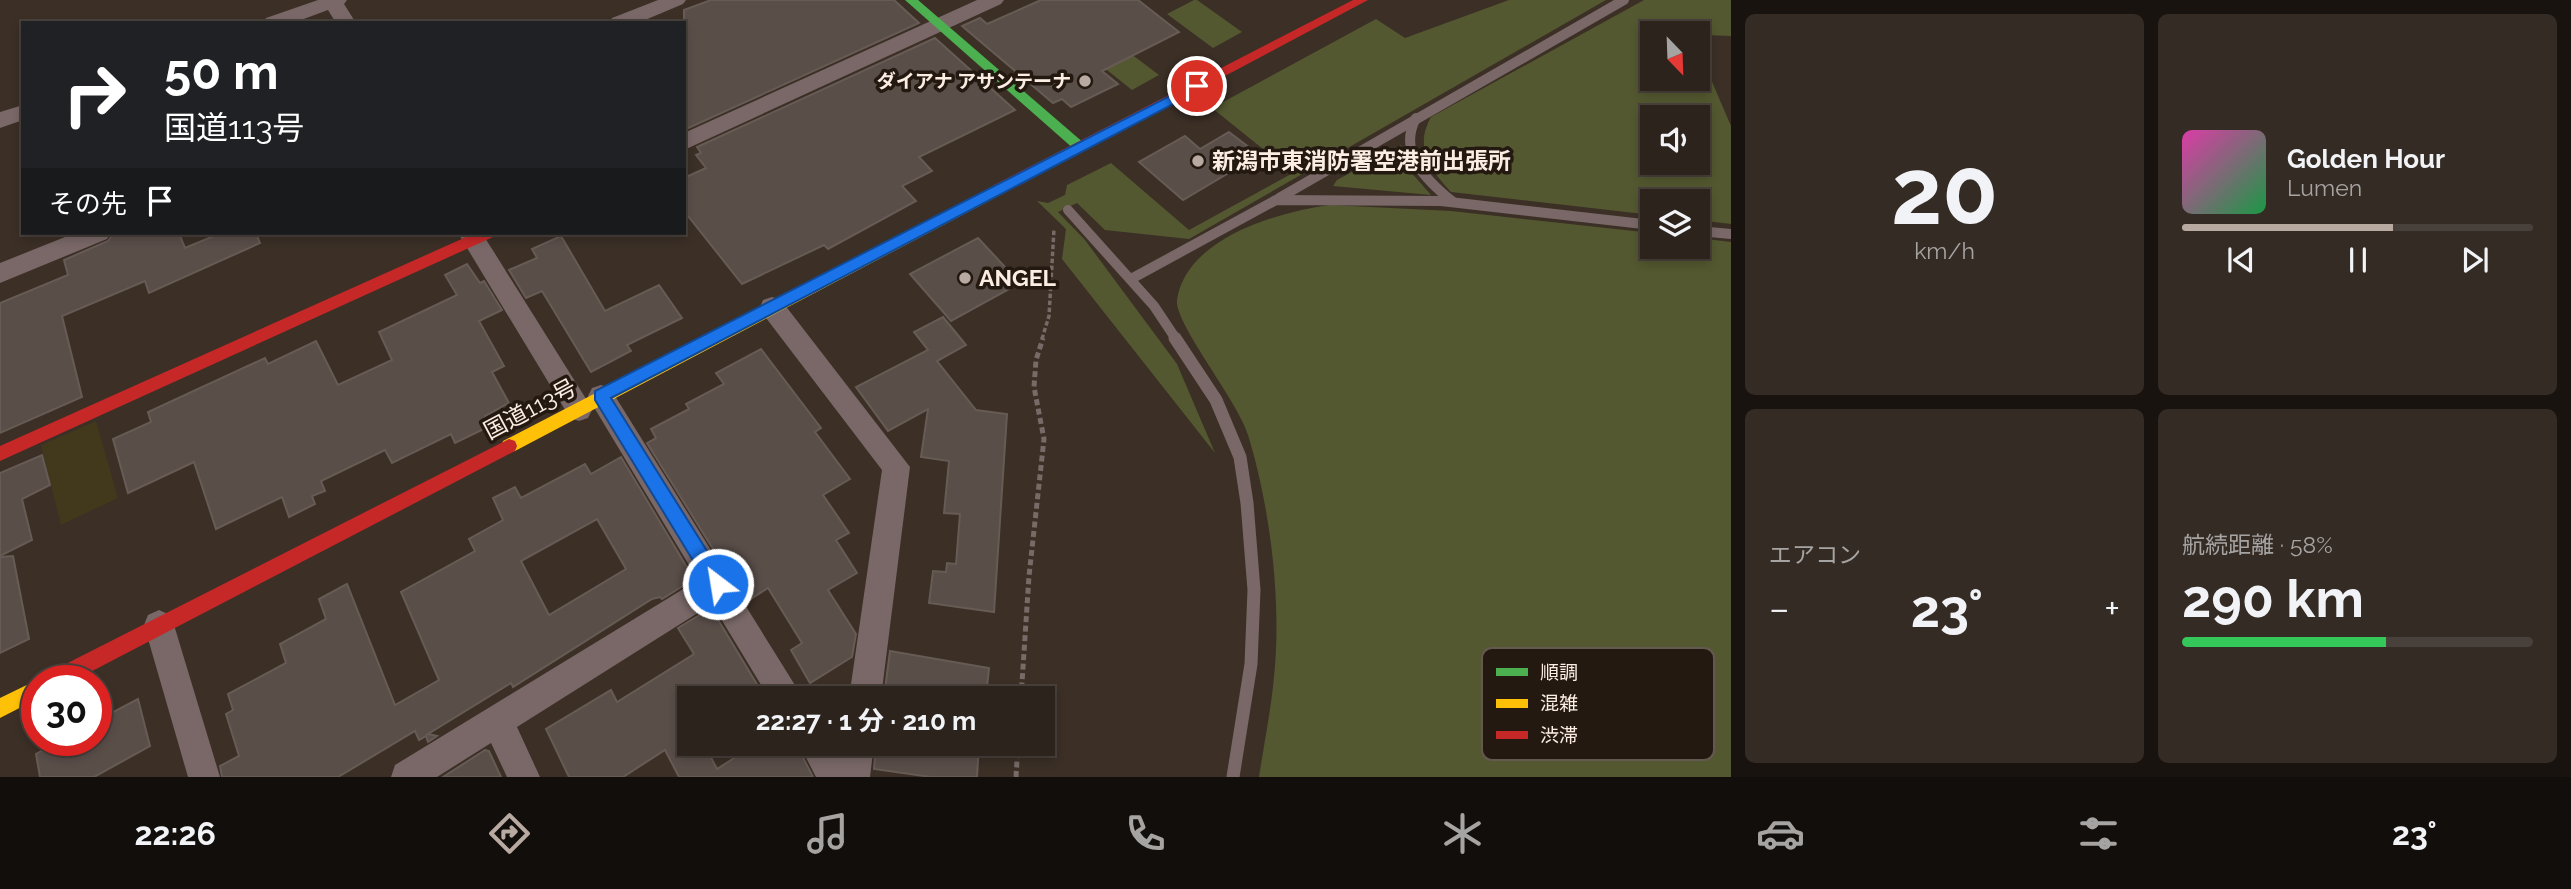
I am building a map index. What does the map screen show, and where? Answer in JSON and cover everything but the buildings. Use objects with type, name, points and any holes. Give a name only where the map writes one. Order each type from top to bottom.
[{"type":"main road","points":[[911,0],[1080,147]]},
{"type":"main road","name":"国道113号","points":[[83,665],[1362,0]]},
{"type":"main road","points":[[0,454],[477,235]]},
{"type":"main road","points":[[0,708],[21,697]]},
{"type":"street","points":[[278,21],[334,0],[344,21]]},
{"type":"street","points":[[624,21],[676,0]]},
{"type":"street","points":[[686,141],[994,0]]},
{"type":"street","points":[[0,120],[21,113]]},
{"type":"street","points":[[0,273],[94,235]]},
{"type":"street","points":[[477,235],[590,403],[718,584],[780,686]]},
{"type":"street","points":[[772,307],[896,467],[867,686]]},
{"type":"street","points":[[407,777],[718,584]]},
{"type":"street","points":[[159,625],[204,777]]},
{"type":"street","points":[[497,722],[524,777]]},
{"type":"street","points":[[822,756],[835,777]]},
{"type":"street","points":[[854,777],[857,756]]},
{"type":"lane","points":[[1131,279],[1276,200],[1624,0]]},
{"type":"lane","points":[[1416,118],[1409,130],[1410,151],[1429,181],[1454,203]]},
{"type":"lane","points":[[1276,200],[1332,198],[1454,203],[1640,224]]},
{"type":"lane","points":[[1068,210],[1154,306],[1216,400],[1240,457],[1247,503],[1254,590],[1251,664],[1233,777]]},
{"type":"lane","points":[[1710,232],[1731,234]]},
{"type":"path","points":[[1022,686],[1029,576],[1044,439],[1034,387],[1036,360],[1049,316],[1055,220],[1068,210]]},
{"type":"path","points":[[1016,777],[1017,756]]},
{"type":"green space","points":[[1194,0],[1242,32],[1213,48],[1167,14]]},
{"type":"green space","points":[[1509,0],[1606,0],[1189,239],[1105,230],[1077,203],[1058,212],[1085,240],[1177,364],[1215,453],[1062,259],[1066,229],[1037,201],[1048,203],[1065,195],[1067,185],[1111,163],[1189,230],[1293,173],[1212,108],[1376,19],[1405,38]]},
{"type":"green space","points":[[1644,0],[1731,0],[1731,36],[1710,35],[1710,21],[1640,21],[1640,91],[1710,91],[1710,77],[1731,126],[1731,224],[1710,221],[1710,189],[1640,189],[1640,214],[1451,192],[1427,157],[1424,148],[1426,128],[1431,117]]},
{"type":"green space","points":[[1098,29],[1159,75],[1132,90],[1072,42]]},
{"type":"green space","points":[[1401,145],[1409,170],[1431,195],[1333,186],[1337,180]]},
{"type":"green space","points":[[1330,205],[1451,211],[1640,232],[1640,259],[1710,259],[1710,239],[1731,242],[1731,777],[1259,777],[1276,648],[1275,586],[1268,523],[1248,435],[1233,403],[1186,326],[1177,300],[1184,278],[1197,260],[1237,232],[1285,214]]},
{"type":"sand","points":[[96,421],[118,498],[61,525],[41,445]]},
{"type":"traffic: fast","points":[[911,0],[1080,147]]},
{"type":"traffic: slow","points":[[509,446],[999,189]]},
{"type":"traffic: slow","points":[[0,708],[21,697]]},
{"type":"traffic: jam","points":[[999,189],[1362,0]]},
{"type":"traffic: jam","points":[[0,454],[484,235]]},
{"type":"traffic: jam","points":[[84,665],[509,446]]},
{"type":"place","name":"ダイアナ アサンテーナ","points":[[1085,81]]},
{"type":"place","name":"新潟市東消防署空港前出張所","points":[[1198,161]]},
{"type":"place","name":"ANGEL","points":[[965,278]]},
{"type":"route","points":[[718,584],[601,396],[1197,86]]}]
